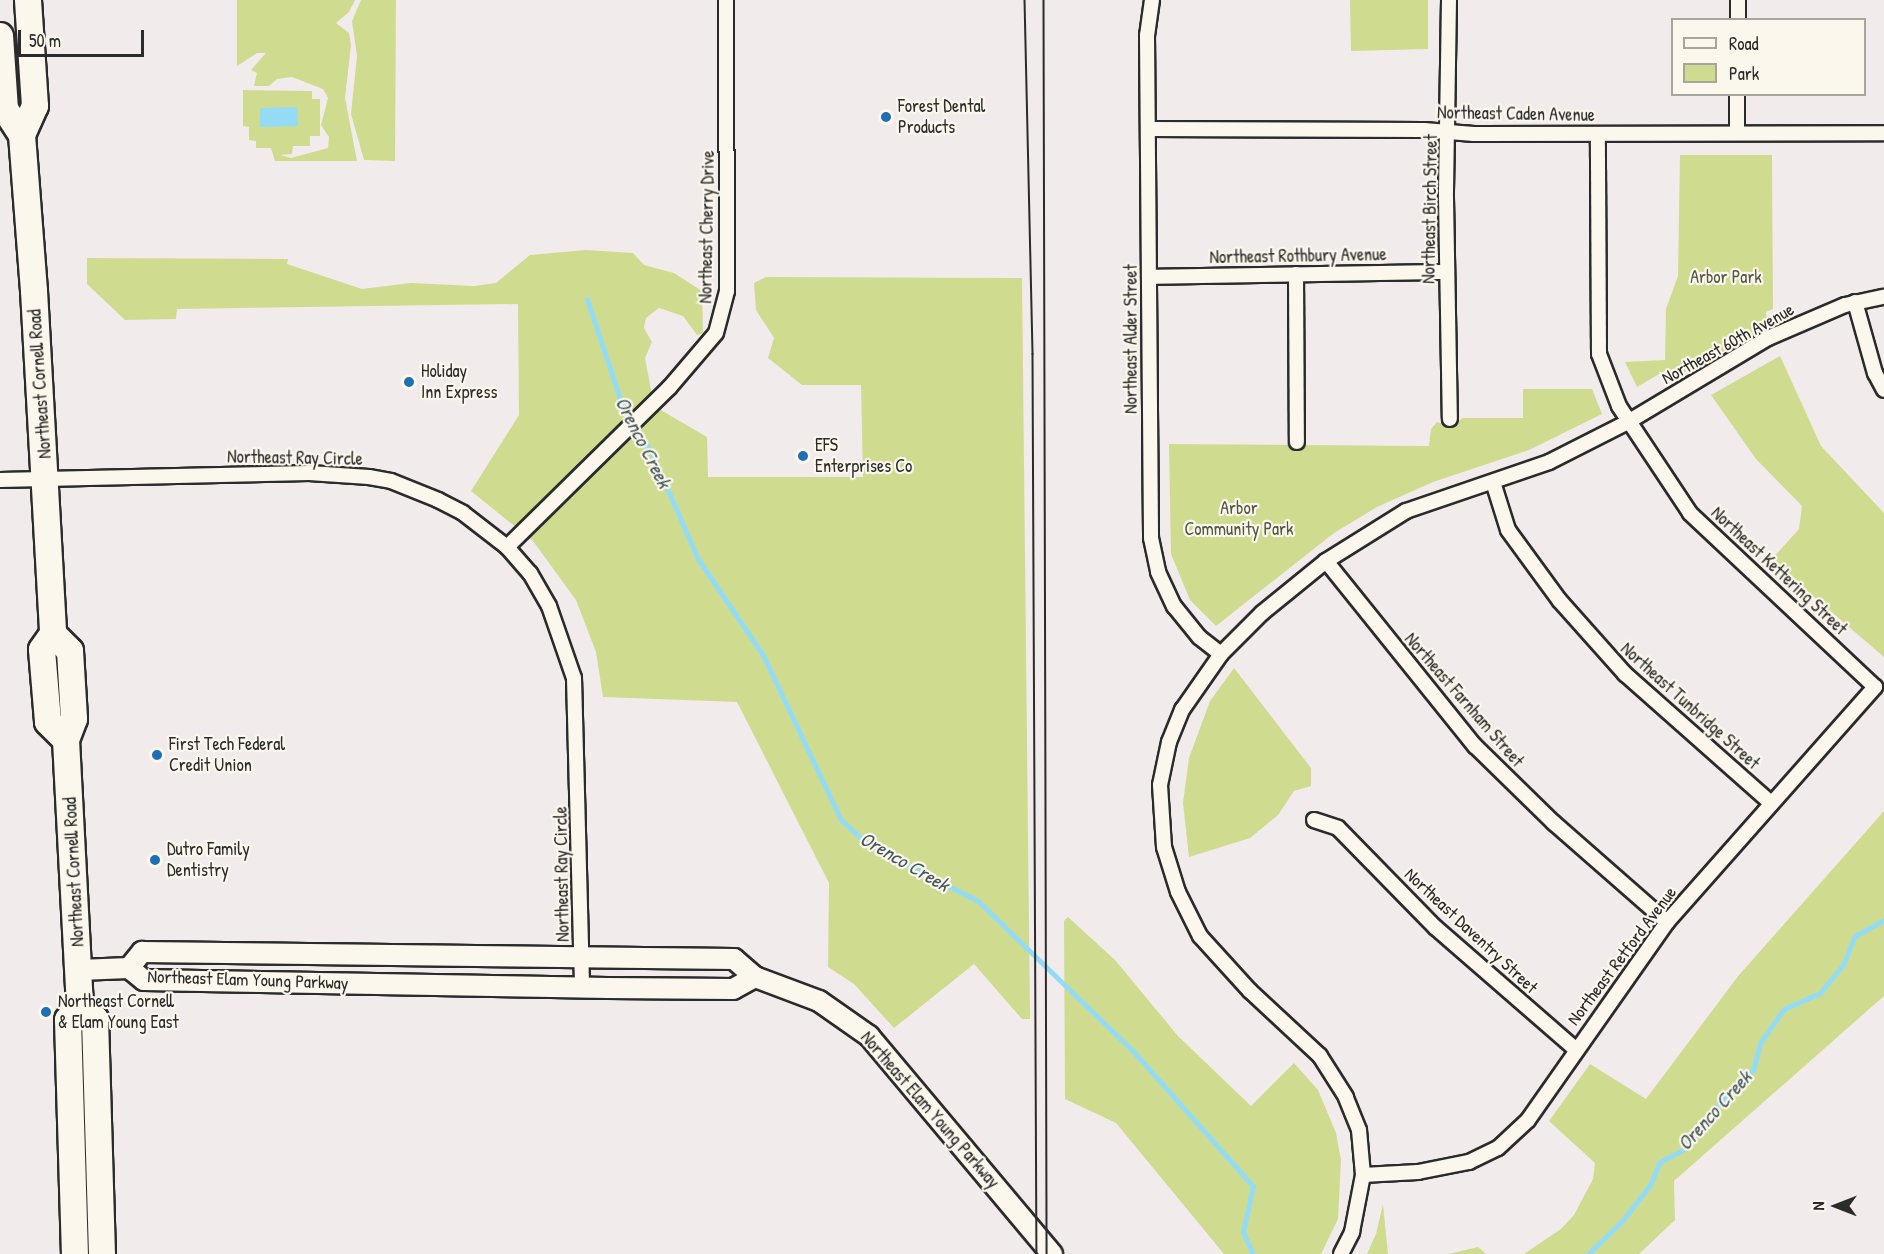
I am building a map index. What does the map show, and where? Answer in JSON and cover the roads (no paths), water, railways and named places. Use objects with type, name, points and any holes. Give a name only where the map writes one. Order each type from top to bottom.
[{"type":"highway","name":"Northeast Cornell Road","points":[[28,0],[35,106],[22,135],[46,478],[53,633],[70,651],[74,719],[66,740],[80,1004],[68,1020],[75,1254]]},
{"type":"highway","name":"Northeast Cornell Road","points":[[0,36],[5,108],[22,135]]},
{"type":"highway","points":[[80,1004],[95,1019],[102,1254]]},
{"type":"street","name":"Northeast Cherry Drive","points":[[507,547],[669,388],[716,333],[726,303],[726,0]]},
{"type":"street","name":"Northeast Alder Street","points":[[1152,0],[1148,35],[1148,129],[1153,556],[1174,606],[1199,637],[1221,654]]},
{"type":"street","name":"Northeast Birch Street","points":[[1449,0],[1447,272],[1450,419]]},
{"type":"street","points":[[1738,0],[1738,18]]},
{"type":"street","points":[[1737,96],[1737,134]]},
{"type":"street","name":"Northeast Caden Avenue","points":[[1148,129],[1598,134],[1884,133]]},
{"type":"street","name":"Northeast Kettering Street","points":[[1598,134],[1599,354],[1628,422],[1690,513],[1875,687]]},
{"type":"street","name":"Northeast Rothbury Avenue","points":[[1149,277],[1447,272]]},
{"type":"street","points":[[1296,274],[1297,442]]},
{"type":"street","name":"Northeast 60th Avenue","points":[[1341,1254],[1352,1232],[1363,1175],[1359,1130],[1346,1097],[1320,1056],[1250,991],[1200,936],[1178,892],[1164,847],[1160,785],[1169,742],[1182,710],[1221,654],[1326,561],[1406,511],[1549,462],[1628,422],[1768,338],[1855,302],[1884,297]]},
{"type":"street","points":[[1855,302],[1875,373],[1884,390]]},
{"type":"street","name":"Northeast Ray Circle","points":[[0,480],[309,473],[369,477],[391,481],[438,500],[463,513],[507,547],[530,573],[549,606],[574,678],[582,988]]},
{"type":"street","name":"Northeast Tunbridge Street","points":[[1493,482],[1509,530],[1560,601],[1625,674],[1771,803]]},
{"type":"street","name":"Northeast Farnham Street","points":[[1326,561],[1475,746],[1554,824],[1667,922]]},
{"type":"street","name":"Northeast Retford Avenue","points":[[1363,1175],[1418,1172],[1469,1162],[1498,1148],[1528,1120],[1575,1049],[1667,922],[1875,687]]},
{"type":"street","name":"Northeast Daventry Street","points":[[1314,820],[1338,828],[1436,928],[1575,1049]]},
{"type":"street","name":"Northeast Elam Young Parkway","points":[[755,977],[732,989],[582,988],[144,980],[129,968],[142,952],[734,959],[755,977],[819,1001],[869,1036],[1052,1254]]},
{"type":"street","points":[[79,970],[129,968]]},
{"type":"water","points":[[297,107],[298,126],[260,127],[260,108]]},
{"type":"waterway","name":"Orenco Creek","points":[[587,299],[621,402],[653,456],[698,559],[763,655],[841,820],[869,845],[978,901],[1133,1051],[1253,1186],[1243,1232],[1253,1254]]},
{"type":"waterway","name":"Orenco Creek","points":[[1588,1254],[1623,1220],[1650,1185],[1660,1162],[1686,1148],[1719,1103],[1753,1070],[1760,1043],[1784,1009],[1820,993],[1843,965],[1855,936],[1884,920]]},
{"type":"tram line","points":[[1025,0],[1033,354],[1037,1254]]},
{"type":"tram line","points":[[1044,0],[1047,1254]]},
{"type":"place","name":"Forest Dental Products","points":[[886,117]]},
{"type":"place","name":"Holiday Inn Express","points":[[409,382]]},
{"type":"place","name":"EFS Enterprises Co","points":[[803,456]]},
{"type":"place","name":"First Tech Federal Credit Union","points":[[157,755]]},
{"type":"place","name":"Dutro Family Dentistry","points":[[155,860]]},
{"type":"place","name":"Northeast Cornell & Elam Young East","points":[[46,1012]]},
{"type":"park label","name":"Arbor Park","points":[[1726,277]]},
{"type":"park label","name":"Arbor Community Park","points":[[1239,519]]}]
